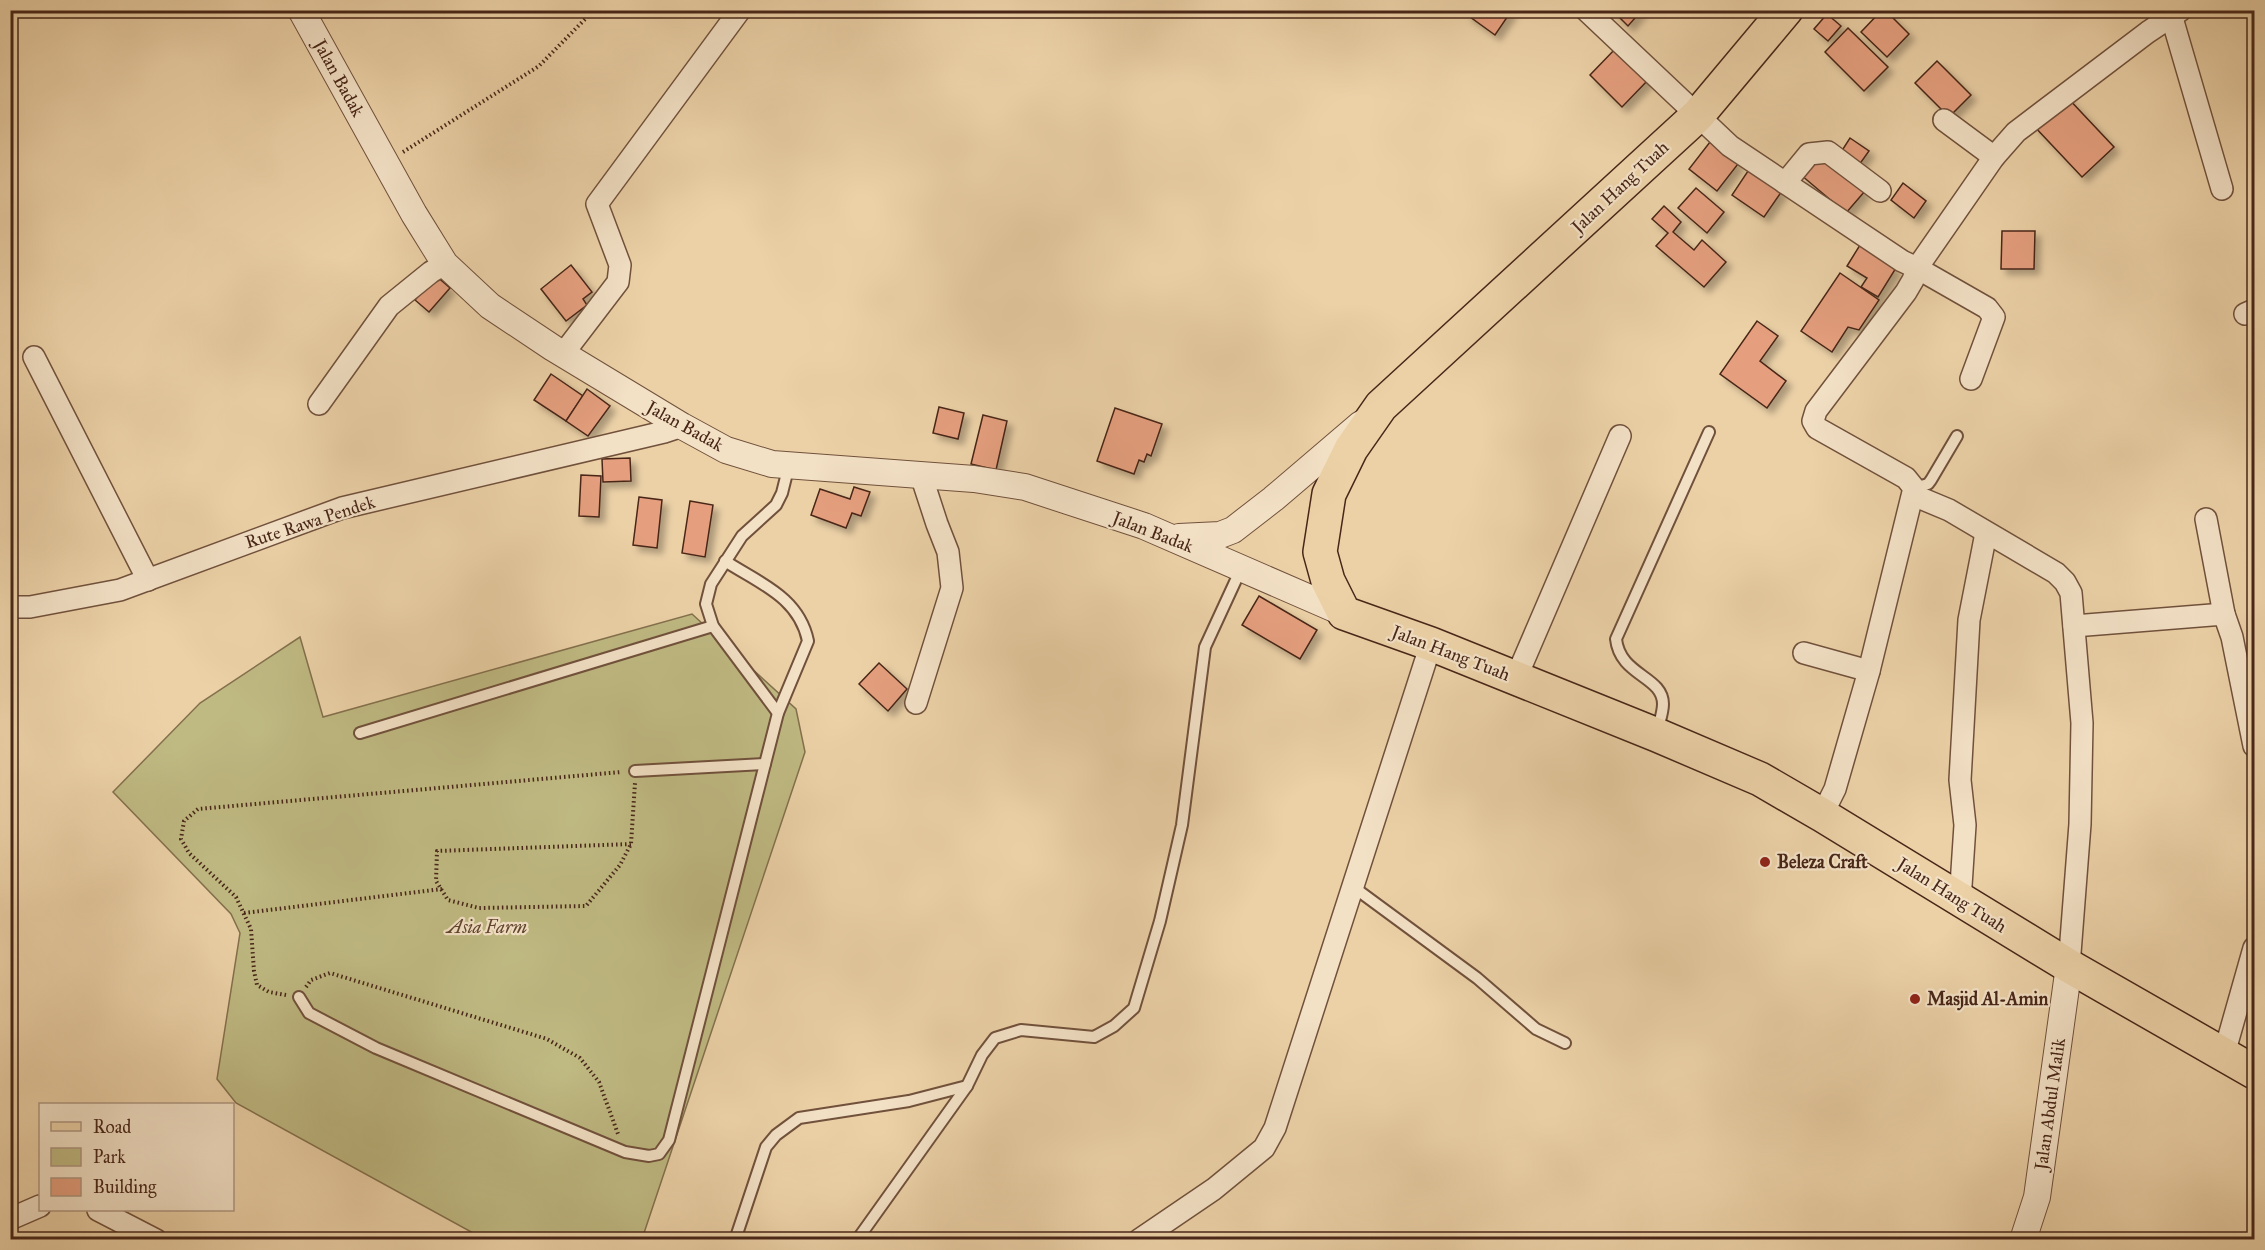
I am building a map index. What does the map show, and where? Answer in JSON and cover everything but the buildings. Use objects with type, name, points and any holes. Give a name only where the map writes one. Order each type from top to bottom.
[{"type":"main road","name":"Jalan Hang Tuah","points":[[1786,10],[1698,115],[1381,406],[1351,450],[1329,494],[1320,552],[1328,580],[1344,613],[1431,644],[1760,779],[2068,966],[2254,1072]]},
{"type":"street","name":"Jalan Badak","points":[[301,10],[414,214],[445,264],[490,306],[563,354],[682,426],[726,450],[772,464],[974,479],[1024,487],[1172,537],[1344,613]]},
{"type":"street","points":[[563,354],[618,282],[620,265],[597,204],[740,10]]},
{"type":"street","points":[[1586,10],[1730,146],[1902,261],[1991,312],[1994,317],[1971,379]]},
{"type":"street","points":[[2068,966],[2080,824],[2082,723],[2071,593],[2056,573],[1949,510],[1913,492],[1906,478],[1817,428],[1813,421],[1816,411],[1906,292],[1917,268],[1994,157],[2016,132],[2148,32],[2176,14],[2222,189]]},
{"type":"street","points":[[1944,120],[1994,157]]},
{"type":"street","points":[[1785,183],[1809,154],[1828,152],[1880,190]]},
{"type":"street","points":[[319,404],[389,306],[431,272],[445,264]]},
{"type":"street","points":[[34,357],[148,580]]},
{"type":"street","points":[[1172,537],[1220,535],[1233,530],[1273,499],[1381,406]]},
{"type":"street","name":"Rute Rawa Pendek","points":[[10,608],[30,607],[120,590],[342,508],[682,426]]},
{"type":"street","points":[[1516,678],[1620,436]]},
{"type":"street","points":[[916,703],[952,588],[948,552],[921,475]]},
{"type":"street","points":[[1822,815],[1835,789],[1869,671],[1913,492]]},
{"type":"street","points":[[2206,519],[2224,614],[2232,637],[2254,746]]},
{"type":"street","points":[[1960,901],[1965,825],[1960,780],[1969,620],[1986,533]]},
{"type":"street","points":[[2074,626],[2224,614]]},
{"type":"street","points":[[1139,1239],[1214,1189],[1264,1149],[1275,1128],[1351,886],[1431,644]]},
{"type":"street","points":[[1804,653],[1869,671]]},
{"type":"street","points":[[2224,1054],[2254,948]]},
{"type":"street","name":"Jalan Abdul Malik","points":[[2023,1239],[2037,1197],[2068,966]]},
{"type":"street","points":[[10,1219],[39,1206]]},
{"type":"street","points":[[102,1211],[156,1239]]},
{"type":"lane","points":[[1657,735],[1663,703],[1658,688],[1625,663],[1617,649],[1616,639],[1709,432]]},
{"type":"lane","points":[[1913,492],[1928,484],[1957,436]]},
{"type":"lane","points":[[778,713],[713,626],[706,604],[711,585],[742,536],[776,505],[782,493],[789,465]]},
{"type":"lane","points":[[299,997],[309,1013],[376,1048],[626,1152],[649,1156],[659,1154],[669,1140],[778,713],[808,640],[806,628],[787,600],[725,561]]},
{"type":"lane","points":[[857,1239],[967,1086],[982,1055],[995,1038],[1021,1030],[1094,1037],[1114,1026],[1134,1008],[1160,921],[1182,825],[1204,647],[1242,569]]},
{"type":"lane","points":[[360,734],[713,626]]},
{"type":"lane","points":[[635,771],[765,764]]},
{"type":"lane","points":[[1351,886],[1477,978],[1536,1029],[1565,1043]]},
{"type":"lane","points":[[735,1239],[766,1148],[776,1135],[799,1118],[909,1101],[967,1086]]},
{"type":"path","points":[[386,162],[539,66],[594,10]]},
{"type":"path","points":[[626,1152],[598,1082],[580,1059],[547,1040],[330,973],[311,980],[299,997],[269,992],[257,985],[252,929],[236,897],[197,861],[181,839],[184,821],[198,809],[635,771],[631,844],[620,865],[586,906],[478,908],[448,900],[436,880],[437,851],[631,844]]},
{"type":"path","points":[[244,913],[442,890]]},
{"type":"path","points":[[1026,1239],[1032,1234],[1035,1239]]},
{"type":"green space","name":"Asia Farm","points":[[692,614],[796,709],[805,752],[642,1239],[484,1239],[236,1103],[217,1079],[240,933],[231,914],[113,792],[200,703],[300,637],[323,717]]},
{"type":"place","name":"Beleza Craft","points":[[1765,862]]},
{"type":"place","name":"Masjid Al-Amin","points":[[1915,999]]}]
